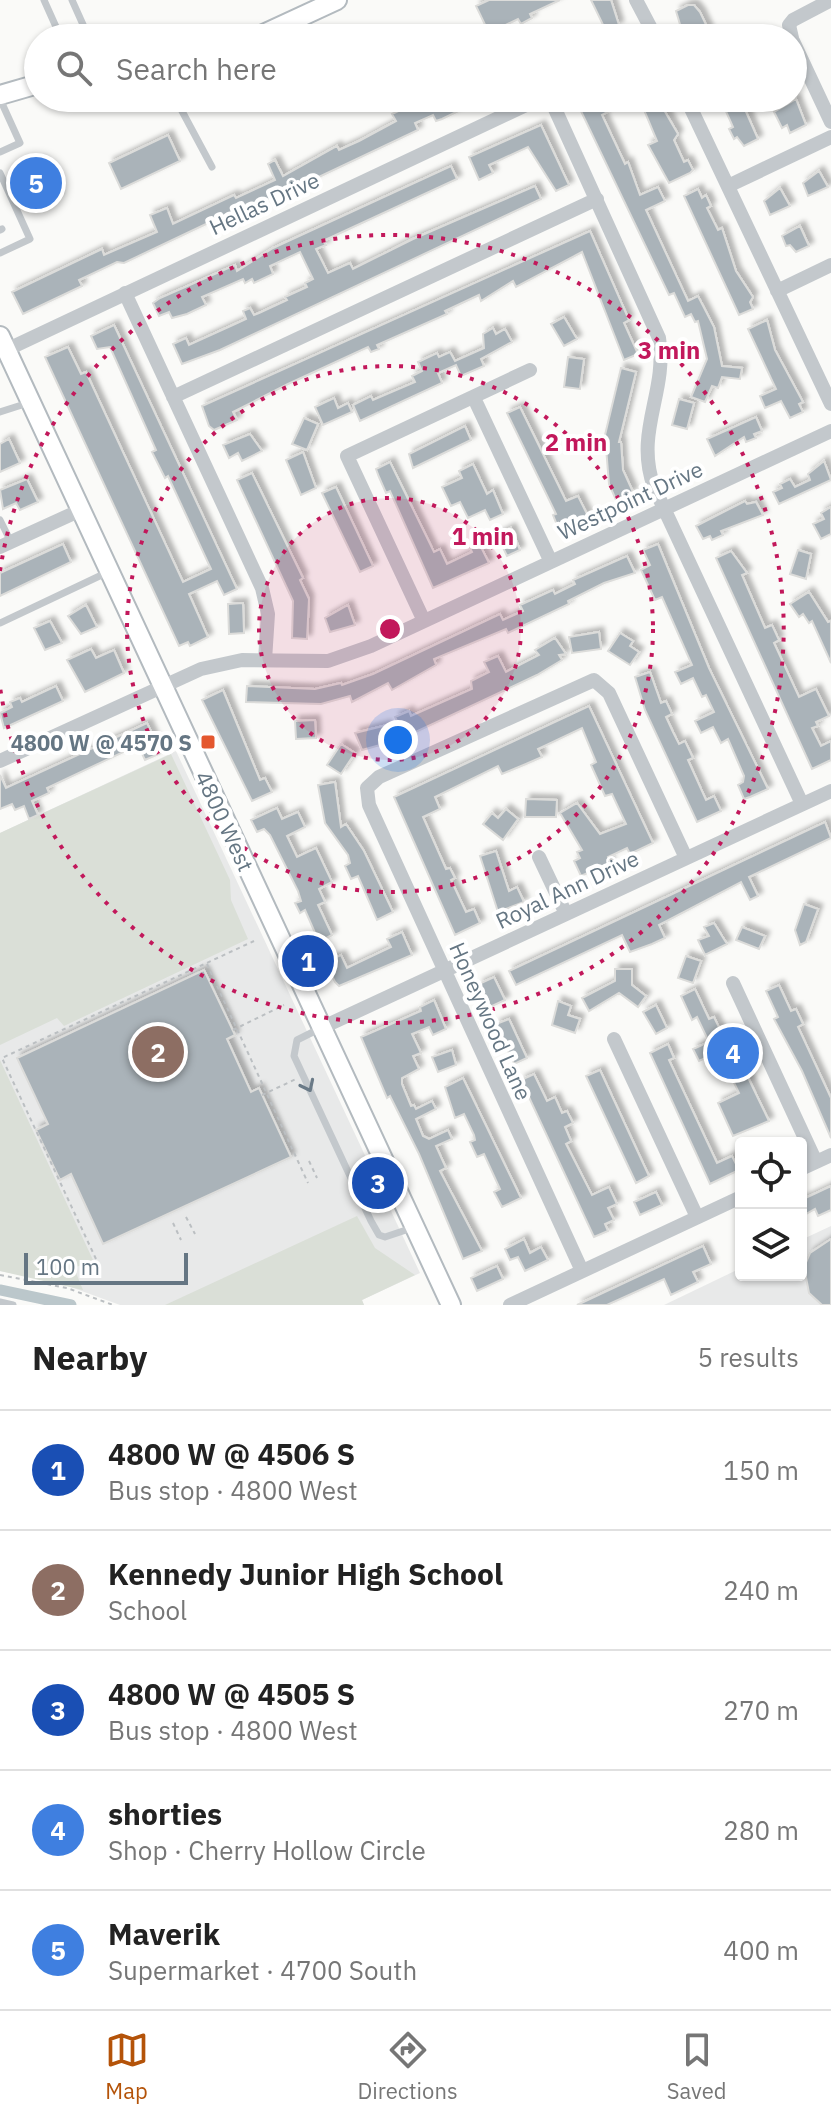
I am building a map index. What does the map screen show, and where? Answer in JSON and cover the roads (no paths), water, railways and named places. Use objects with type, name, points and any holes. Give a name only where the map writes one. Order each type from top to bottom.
[{"type":"main road","points":[[285,24],[337,0]]},
{"type":"main road","points":[[0,97],[24,89]]},
{"type":"main road","name":"4800 West","points":[[5,356],[30,401],[451,1305]]},
{"type":"street","points":[[636,0],[649,24]]},
{"type":"street","points":[[804,24],[831,0]]},
{"type":"street","points":[[807,70],[831,122]]},
{"type":"street","name":"Hellas Drive","points":[[5,356],[125,293],[511,112]]},
{"type":"street","points":[[557,112],[659,338],[661,372],[645,449],[650,477],[802,804]]},
{"type":"street","points":[[693,112],[831,404]]},
{"type":"street","points":[[728,186],[831,137]]},
{"type":"street","points":[[173,397],[597,199]]},
{"type":"street","points":[[777,291],[831,265]]},
{"type":"street","points":[[125,293],[265,595],[268,614],[265,660]]},
{"type":"street","points":[[424,621],[347,456],[530,370]]},
{"type":"street","points":[[474,398],[551,562]]},
{"type":"street","name":"Westpoint Drive","points":[[0,761],[163,685],[221,663],[265,660],[312,663],[346,656],[831,431]]},
{"type":"street","points":[[5,545],[81,510]]},
{"type":"street","name":"Honeywood Lane","points":[[582,1271],[369,805],[367,788],[375,779],[584,682],[599,681],[609,693],[686,858]]},
{"type":"street","name":"Royal Ann Drive","points":[[321,1028],[831,791]]},
{"type":"street","points":[[539,857],[566,914]]},
{"type":"street","points":[[733,983],[816,1162]]},
{"type":"street","points":[[614,1039],[697,1217]]},
{"type":"street","points":[[807,1166],[831,1155]]},
{"type":"street","points":[[510,1305],[735,1200]]},
{"type":"lane","points":[[44,0],[55,24]]},
{"type":"lane","points":[[72,0],[82,24]]},
{"type":"lane","points":[[0,97],[20,143],[0,152]]},
{"type":"lane","points":[[183,112],[212,167]]},
{"type":"lane","points":[[0,174],[30,239],[0,253]]},
{"type":"lane","points":[[1,198],[9,194]]},
{"type":"lane","points":[[7,211],[15,207]]},
{"type":"lane","points":[[13,224],[21,220]]},
{"type":"lane","points":[[0,412],[30,401]]},
{"type":"lane","points":[[0,520],[5,545]]},
{"type":"lane","points":[[0,623],[110,572]]},
{"type":"lane","points":[[321,1028],[302,1036],[292,1050],[351,1179],[379,1235],[388,1237],[415,1227]]},
{"type":"lane","points":[[0,1302],[13,1305]]},
{"type":"waterway","points":[[0,1290],[71,1305]]},
{"type":"place","name":"Maverik","points":[[36,183]]},
{"type":"place","name":"4800 W @ 4570 S","points":[[208,742]]},
{"type":"place","name":"4800 W @ 4506 S","points":[[308,961]]},
{"type":"place","name":"Kennedy Junior High School","points":[[158,1052]]},
{"type":"place","name":"shorties","points":[[733,1053]]},
{"type":"place","name":"4800 W @ 4505 S","points":[[378,1183]]}]
